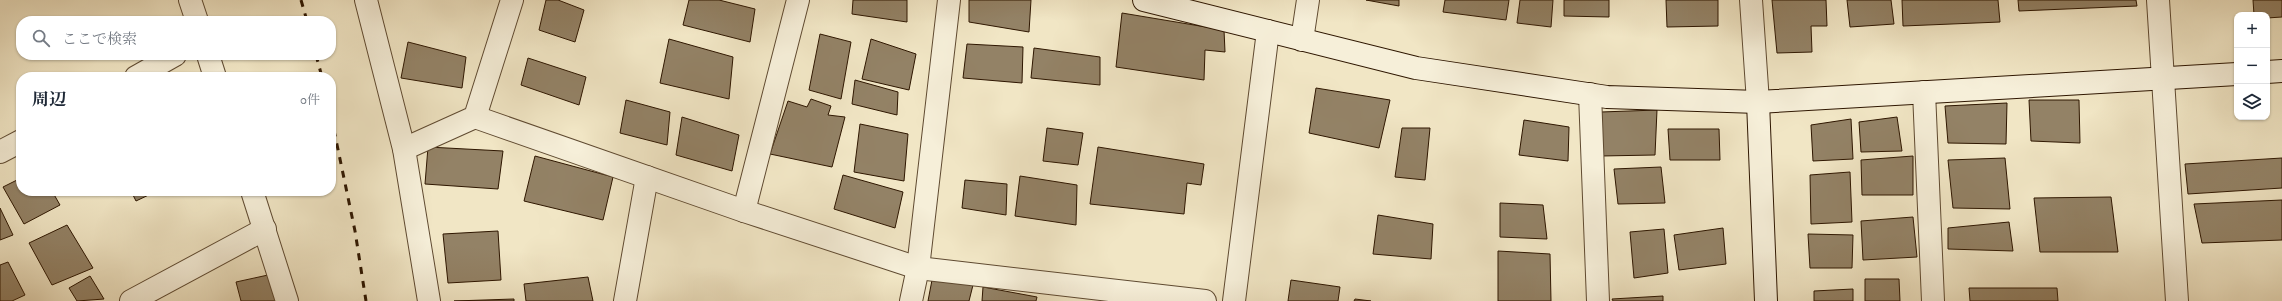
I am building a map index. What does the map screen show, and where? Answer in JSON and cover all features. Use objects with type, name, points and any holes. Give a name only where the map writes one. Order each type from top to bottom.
[{"type":"street","points":[[190,0],[195,16]]},
{"type":"street","points":[[366,0],[404,149],[430,301]]},
{"type":"street","points":[[475,117],[512,0]]},
{"type":"street","points":[[744,211],[798,0]]},
{"type":"street","points":[[911,301],[918,268],[949,0]]},
{"type":"street","points":[[1144,0],[1416,68],[1607,97],[1758,102],[2234,74]]},
{"type":"street","points":[[1302,40],[1308,0]]},
{"type":"street","points":[[1751,0],[1758,102],[1766,301]]},
{"type":"street","points":[[2158,0],[2177,301]]},
{"type":"street","points":[[1234,301],[1268,31]]},
{"type":"street","points":[[145,72],[167,60]]},
{"type":"street","points":[[210,60],[213,72]]},
{"type":"street","points":[[2270,72],[2282,71]]},
{"type":"street","points":[[1924,92],[1933,301]]},
{"type":"street","points":[[1590,94],[1598,301]]},
{"type":"street","points":[[404,149],[475,117],[744,211],[918,268],[1205,301]]},
{"type":"street","points":[[0,152],[16,144]]},
{"type":"street","points":[[625,301],[647,177]]},
{"type":"street","points":[[254,196],[287,301]]},
{"type":"street","points":[[131,301],[265,229]]},
{"type":"building","points":[[546,0],[558,0],[584,10],[575,42],[539,30]]},
{"type":"building","points":[[689,0],[719,0],[755,9],[750,42],[683,25]]},
{"type":"building","points":[[853,0],[907,0],[907,22],[852,14]]},
{"type":"building","points":[[969,0],[1031,0],[1029,32],[969,22]]},
{"type":"building","points":[[1366,0],[1399,0],[1399,6]]},
{"type":"building","points":[[1445,0],[1509,0],[1506,20],[1443,12]]},
{"type":"building","points":[[1520,0],[1553,0],[1551,27],[1517,23]]},
{"type":"building","points":[[1564,0],[1609,0],[1609,17],[1564,16]]},
{"type":"building","points":[[1666,0],[1718,0],[1718,26],[1667,27]]},
{"type":"building","points":[[1772,0],[1826,0],[1827,26],[1811,26],[1812,52],[1777,53]]},
{"type":"building","points":[[1847,0],[1891,0],[1894,24],[1850,27]]},
{"type":"building","points":[[1902,0],[1998,0],[2000,22],[1903,26]]},
{"type":"building","points":[[2018,0],[2136,0],[2137,6],[2019,11]]},
{"type":"building","points":[[2253,0],[2282,0],[2282,17],[2270,18],[2270,12],[2254,12]]},
{"type":"building","points":[[1122,13],[1224,30],[1225,52],[1205,50],[1204,80],[1116,67]]},
{"type":"building","points":[[820,34],[851,42],[841,99],[809,90]]},
{"type":"building","points":[[669,39],[733,57],[729,99],[660,83]]},
{"type":"building","points":[[871,39],[916,54],[909,90],[862,79]]},
{"type":"building","points":[[408,42],[466,57],[462,88],[401,78]]},
{"type":"building","points":[[967,44],[1023,47],[1022,83],[963,78]]},
{"type":"building","points":[[1034,48],[1100,57],[1100,85],[1031,78]]},
{"type":"building","points":[[528,58],[586,77],[579,105],[521,85]]},
{"type":"building","points":[[855,80],[898,92],[897,115],[852,104]]},
{"type":"building","points":[[1316,88],[1390,100],[1379,148],[1309,133]]},
{"type":"building","points":[[811,99],[831,106],[828,115],[845,117],[832,167],[770,154],[788,101],[807,107]]},
{"type":"building","points":[[626,100],[670,112],[667,145],[620,133]]},
{"type":"building","points":[[2029,100],[2079,100],[2080,143],[2031,141]]},
{"type":"building","points":[[2007,103],[2006,144],[1948,143],[1945,106]]},
{"type":"building","points":[[1657,110],[1655,155],[1601,156],[1601,112]]},
{"type":"building","points":[[682,117],[739,135],[732,171],[676,155]]},
{"type":"building","points":[[1897,117],[1902,151],[1861,152],[1859,122]]},
{"type":"building","points":[[1851,119],[1853,159],[1813,161],[1811,125]]},
{"type":"building","points":[[1524,120],[1569,127],[1568,161],[1519,155]]},
{"type":"building","points":[[860,124],[908,134],[904,181],[854,172]]},
{"type":"building","points":[[1047,128],[1083,133],[1078,165],[1043,161]]},
{"type":"building","points":[[1402,128],[1430,128],[1425,180],[1395,177]]},
{"type":"building","points":[[1668,129],[1719,129],[1720,160],[1670,160]]},
{"type":"building","points":[[428,147],[503,151],[498,189],[425,184]]},
{"type":"building","points":[[1098,147],[1204,164],[1201,185],[1187,183],[1184,214],[1090,204]]},
{"type":"building","points":[[535,156],[613,177],[603,220],[524,201]]},
{"type":"building","points":[[1913,156],[1913,195],[1862,195],[1861,160]]},
{"type":"building","points":[[2005,158],[2010,209],[1953,208],[1948,160]]},
{"type":"building","points":[[2282,158],[2282,188],[2188,194],[2185,164]]},
{"type":"building","points":[[1661,167],[1665,203],[1618,204],[1614,169]]},
{"type":"building","points":[[1850,172],[1852,222],[1811,224],[1810,175]]},
{"type":"building","points":[[843,175],[903,192],[895,228],[834,209]]},
{"type":"building","points":[[1020,176],[1077,185],[1076,225],[1015,216]]},
{"type":"building","points":[[16,180],[16,196],[55,196],[60,205],[24,224],[3,187]]},
{"type":"building","points":[[965,180],[1007,184],[1006,215],[962,208]]},
{"type":"building","points":[[134,196],[146,196],[136,201]]},
{"type":"building","points":[[2111,197],[2118,252],[2040,252],[2034,198]]},
{"type":"building","points":[[2282,200],[2282,240],[2202,243],[2194,204]]},
{"type":"building","points":[[1500,203],[1543,205],[1547,239],[1500,237]]},
{"type":"building","points":[[0,208],[13,235],[0,240]]},
{"type":"building","points":[[1378,215],[1433,224],[1431,259],[1373,254]]},
{"type":"building","points":[[1913,217],[1917,257],[1863,260],[1861,221]]},
{"type":"building","points":[[2009,222],[2013,251],[1948,249],[1948,228]]},
{"type":"building","points":[[67,225],[93,268],[52,285],[29,243]]},
{"type":"building","points":[[1723,228],[1726,264],[1679,270],[1674,235]]},
{"type":"building","points":[[1664,229],[1668,273],[1634,278],[1630,232]]},
{"type":"building","points":[[498,231],[501,280],[448,283],[443,234]]},
{"type":"building","points":[[1808,234],[1853,235],[1852,268],[1810,268]]},
{"type":"building","points":[[1498,251],[1550,254],[1551,301],[1498,301]]},
{"type":"building","points":[[8,262],[25,295],[12,301],[0,301],[0,265]]},
{"type":"building","points":[[268,275],[276,301],[241,301],[236,282]]},
{"type":"building","points":[[90,276],[104,299],[77,301],[69,288]]},
{"type":"building","points":[[588,277],[593,301],[526,301],[524,284]]},
{"type":"building","points":[[1865,279],[1899,279],[1900,301],[1865,301]]},
{"type":"building","points":[[932,280],[973,285],[969,301],[928,301]]},
{"type":"building","points":[[1291,280],[1340,287],[1338,301],[1288,301]]},
{"type":"building","points":[[983,287],[1037,297],[1036,301],[982,301]]},
{"type":"building","points":[[1969,288],[2057,288],[2058,301],[1970,301]]},
{"type":"building","points":[[1853,289],[1853,301],[1814,301],[1814,291]]},
{"type":"building","points":[[1663,296],[1663,301],[1613,301],[1612,299]]},
{"type":"building","points":[[514,299],[514,301],[454,301]]},
{"type":"building","points":[[1355,299],[1371,301],[1354,301]]},
{"type":"railway","points":[[301,0],[306,16]]},
{"type":"railway","points":[[317,60],[321,72]]},
{"type":"railway","points":[[336,140],[355,231],[366,301]]}]
